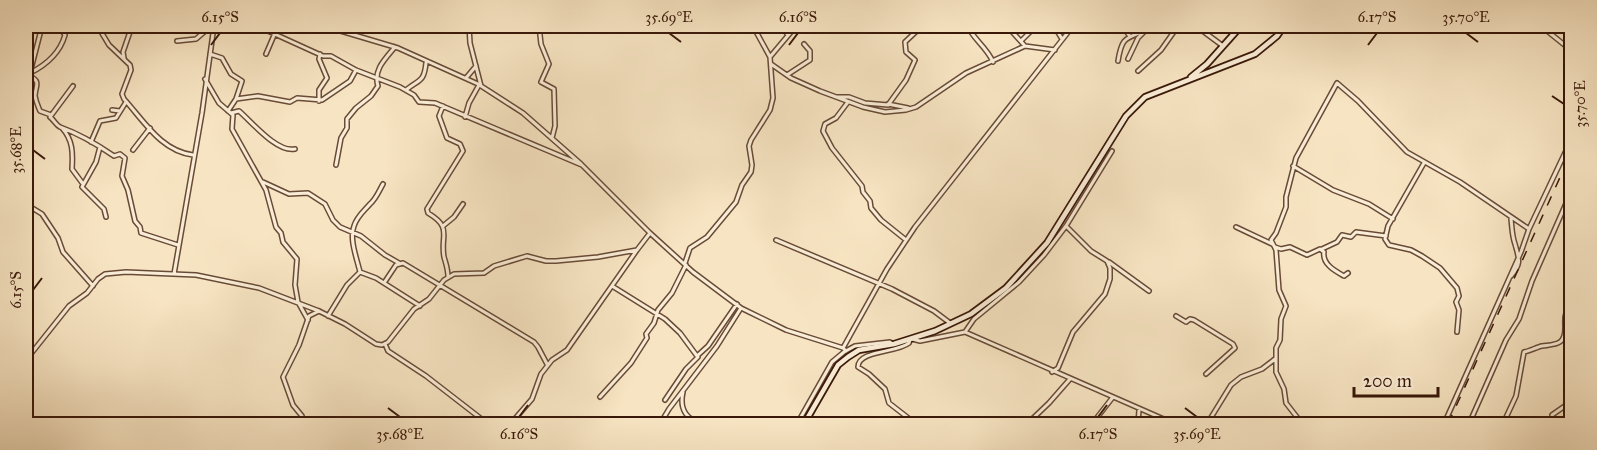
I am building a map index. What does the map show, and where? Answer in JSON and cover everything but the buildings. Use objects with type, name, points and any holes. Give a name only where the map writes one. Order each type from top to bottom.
[{"type":"street","points":[[26,82],[30,75],[42,26]]},
{"type":"street","points":[[30,75],[50,60],[59,49],[65,35],[59,26]]},
{"type":"street","points":[[94,26],[131,67],[122,94],[126,101],[167,146],[184,154],[193,155]]},
{"type":"street","points":[[124,58],[123,52],[132,26]]},
{"type":"street","points":[[177,41],[196,39],[212,26]]},
{"type":"street","points":[[174,274],[202,113],[212,26]]},
{"type":"street","points":[[258,26],[320,54],[331,56],[357,71],[406,90],[418,102],[443,106],[582,165]]},
{"type":"street","points":[[324,26],[395,47],[466,78],[522,113],[592,173],[650,233],[685,265],[741,308],[786,330],[844,349],[872,343],[890,342],[892,344]]},
{"type":"street","points":[[465,117],[469,103],[480,85],[470,43],[469,26]]},
{"type":"street","points":[[539,26],[541,44],[549,64],[541,82],[554,89],[555,126],[552,138]]},
{"type":"street","points":[[600,397],[637,354],[647,338],[646,333],[672,293],[685,265],[688,250],[707,237],[731,210],[751,172],[749,146],[754,132],[770,110],[772,103],[770,57],[753,26]]},
{"type":"street","points":[[781,26],[788,35]]},
{"type":"street","points":[[770,57],[796,26]]},
{"type":"street","points":[[888,104],[906,80],[915,60],[906,52],[905,42],[922,26]]},
{"type":"street","points":[[968,26],[993,62]]},
{"type":"street","points":[[1007,26],[1025,46]]},
{"type":"street","points":[[1021,41],[1036,26]]},
{"type":"street","points":[[1054,26],[1062,39]]},
{"type":"street","points":[[797,424],[807,410],[832,362],[844,349],[878,284],[906,240],[1008,106],[1073,26]]},
{"type":"street","points":[[1122,26],[1129,35]]},
{"type":"street","points":[[1128,58],[1138,38],[1150,26]]},
{"type":"street","points":[[1138,71],[1161,50],[1178,26]]},
{"type":"street","points":[[1196,26],[1223,46]]},
{"type":"street","points":[[1188,80],[1241,26]]},
{"type":"street","points":[[804,424],[838,365],[859,350],[911,340],[968,315],[1006,288],[1047,243],[1118,129],[1136,105],[1152,93],[1255,54],[1278,36],[1284,26]]},
{"type":"street","points":[[1541,26],[1572,51]]},
{"type":"street","points":[[1118,61],[1122,45],[1129,35],[1146,30]]},
{"type":"street","points":[[266,54],[275,33]]},
{"type":"street","points":[[787,75],[810,60],[810,51],[804,44]]},
{"type":"street","points":[[771,64],[787,75],[835,97],[885,112],[909,109],[966,73],[1025,46],[1055,50]]},
{"type":"street","points":[[336,165],[341,138],[347,128],[347,119],[375,92],[378,86],[375,77],[395,47]]},
{"type":"street","points":[[209,54],[222,58],[231,74],[242,81],[230,112]]},
{"type":"street","points":[[319,101],[319,90],[327,78],[319,59],[320,54]]},
{"type":"street","points":[[406,90],[421,80],[425,74],[426,62]]},
{"type":"street","points":[[466,78],[477,65]]},
{"type":"street","points":[[236,99],[258,96],[290,102],[297,98],[319,101],[334,93],[357,71]]},
{"type":"street","points":[[30,75],[38,87],[35,96],[40,110],[51,115],[50,117],[62,127],[114,156],[120,154],[125,158],[122,176],[128,190],[135,221],[141,233],[178,245]]},
{"type":"street","points":[[205,79],[219,103],[233,116],[232,129],[262,182],[283,242],[297,259],[295,285],[298,302],[308,320]]},
{"type":"street","points":[[1307,424],[1302,424],[1286,403],[1284,389],[1276,372],[1275,359],[1280,340],[1281,319],[1286,306],[1279,290],[1278,264],[1271,240],[1286,207],[1293,166],[1336,83],[1358,101],[1396,142],[1424,163],[1460,182],[1528,229]]},
{"type":"street","points":[[51,115],[73,86]]},
{"type":"street","points":[[835,97],[849,97],[865,103],[888,104],[909,109]]},
{"type":"street","points":[[91,142],[100,122],[116,118],[126,101]]},
{"type":"street","points":[[848,102],[836,118],[825,124],[823,131],[832,148],[862,186],[871,208],[881,220],[906,240]]},
{"type":"street","points":[[443,106],[439,116],[447,138],[463,146],[463,151],[428,209],[428,213],[437,218],[443,226],[444,256],[448,277]]},
{"type":"street","points":[[112,110],[120,111]]},
{"type":"street","points":[[230,112],[239,111],[279,147],[288,151],[295,149]]},
{"type":"street","points":[[62,127],[74,154],[72,169],[83,184],[83,189],[104,209],[106,217]]},
{"type":"street","points":[[134,150],[150,128]]},
{"type":"street","points":[[71,144],[80,137]]},
{"type":"street","points":[[1444,424],[1519,255],[1528,229],[1572,138]]},
{"type":"street","points":[[83,184],[96,162],[100,147]]},
{"type":"street","points":[[965,332],[970,323],[1019,282],[1044,255],[1066,226],[1112,151]]},
{"type":"street","points":[[1424,163],[1388,226],[1387,242],[1389,245],[1412,250],[1440,268],[1457,288],[1459,326],[1457,332]]},
{"type":"street","points":[[1293,166],[1333,190],[1369,204],[1393,219]]},
{"type":"street","points":[[1469,424],[1503,347],[1519,319],[1529,287],[1568,199],[1568,184],[1572,175]]},
{"type":"street","points":[[262,182],[288,194],[308,193],[327,206],[334,222],[346,231],[353,233],[399,263],[534,342],[548,365]]},
{"type":"street","points":[[360,272],[353,228],[364,208],[370,204],[383,184]]},
{"type":"street","points":[[26,197],[30,207],[42,214],[58,238],[63,252],[79,267],[81,274],[93,286]]},
{"type":"street","points":[[1568,199],[1572,203]]},
{"type":"street","points":[[443,226],[454,218],[463,204]]},
{"type":"street","points":[[27,210],[30,207]]},
{"type":"street","points":[[1511,219],[1515,246],[1519,255]]},
{"type":"street","points":[[1066,226],[1091,251],[1149,291]]},
{"type":"street","points":[[1236,227],[1281,249],[1290,247],[1307,255],[1337,242],[1341,236],[1351,237],[1356,232],[1386,236]]},
{"type":"street","points":[[511,423],[532,399],[541,374],[555,357],[567,350],[650,233]]},
{"type":"street","points":[[776,240],[892,289],[934,311],[950,323]]},
{"type":"street","points":[[1322,249],[1325,261],[1344,276],[1348,273]]},
{"type":"street","points":[[488,424],[435,382],[386,349],[386,344],[412,311],[429,299],[448,277],[459,273],[484,273],[494,266],[527,255],[546,261],[556,261],[637,250]]},
{"type":"street","points":[[1052,372],[1058,368],[1073,332],[1105,294],[1110,279],[1110,268],[1107,261]]},
{"type":"street","points":[[384,283],[399,263]]},
{"type":"street","points":[[26,360],[69,306],[87,293],[98,279],[107,274],[134,272],[229,281],[271,292],[319,311],[376,344],[386,344]]},
{"type":"street","points":[[360,272],[376,278],[420,306]]},
{"type":"street","points":[[328,316],[347,285],[360,272]]},
{"type":"street","points":[[1566,275],[1572,277]]},
{"type":"street","points":[[611,285],[657,314],[680,333],[695,354],[700,355]]},
{"type":"street","points":[[665,400],[737,304]]},
{"type":"street","points":[[660,424],[717,346],[741,308]]},
{"type":"street","points":[[1503,424],[1516,396],[1524,352],[1541,346],[1552,346],[1562,340],[1565,314],[1568,309]]},
{"type":"street","points":[[302,424],[302,416],[293,405],[283,377],[299,345],[310,315],[319,311]]},
{"type":"street","points":[[968,315],[970,323]]},
{"type":"street","points":[[1176,316],[1186,322],[1190,319],[1194,320],[1233,344],[1235,348],[1206,375]]},
{"type":"street","points":[[911,340],[920,341],[965,332],[1175,424]]},
{"type":"street","points":[[911,340],[903,348],[867,355],[857,364],[885,389],[889,403],[916,424]]},
{"type":"street","points":[[1207,424],[1231,385],[1241,376],[1262,369],[1275,359]]},
{"type":"street","points":[[686,369],[694,377]]},
{"type":"street","points":[[1027,424],[1050,403],[1070,379]]},
{"type":"street","points":[[683,392],[681,405],[684,413],[694,422],[705,424]]},
{"type":"street","points":[[1092,424],[1113,397]]},
{"type":"street","points":[[1555,424],[1552,415],[1572,401]]},
{"type":"street","points":[[1138,424],[1139,410]]},
{"type":"railway","points":[[1448,424],[1572,151]]}]
